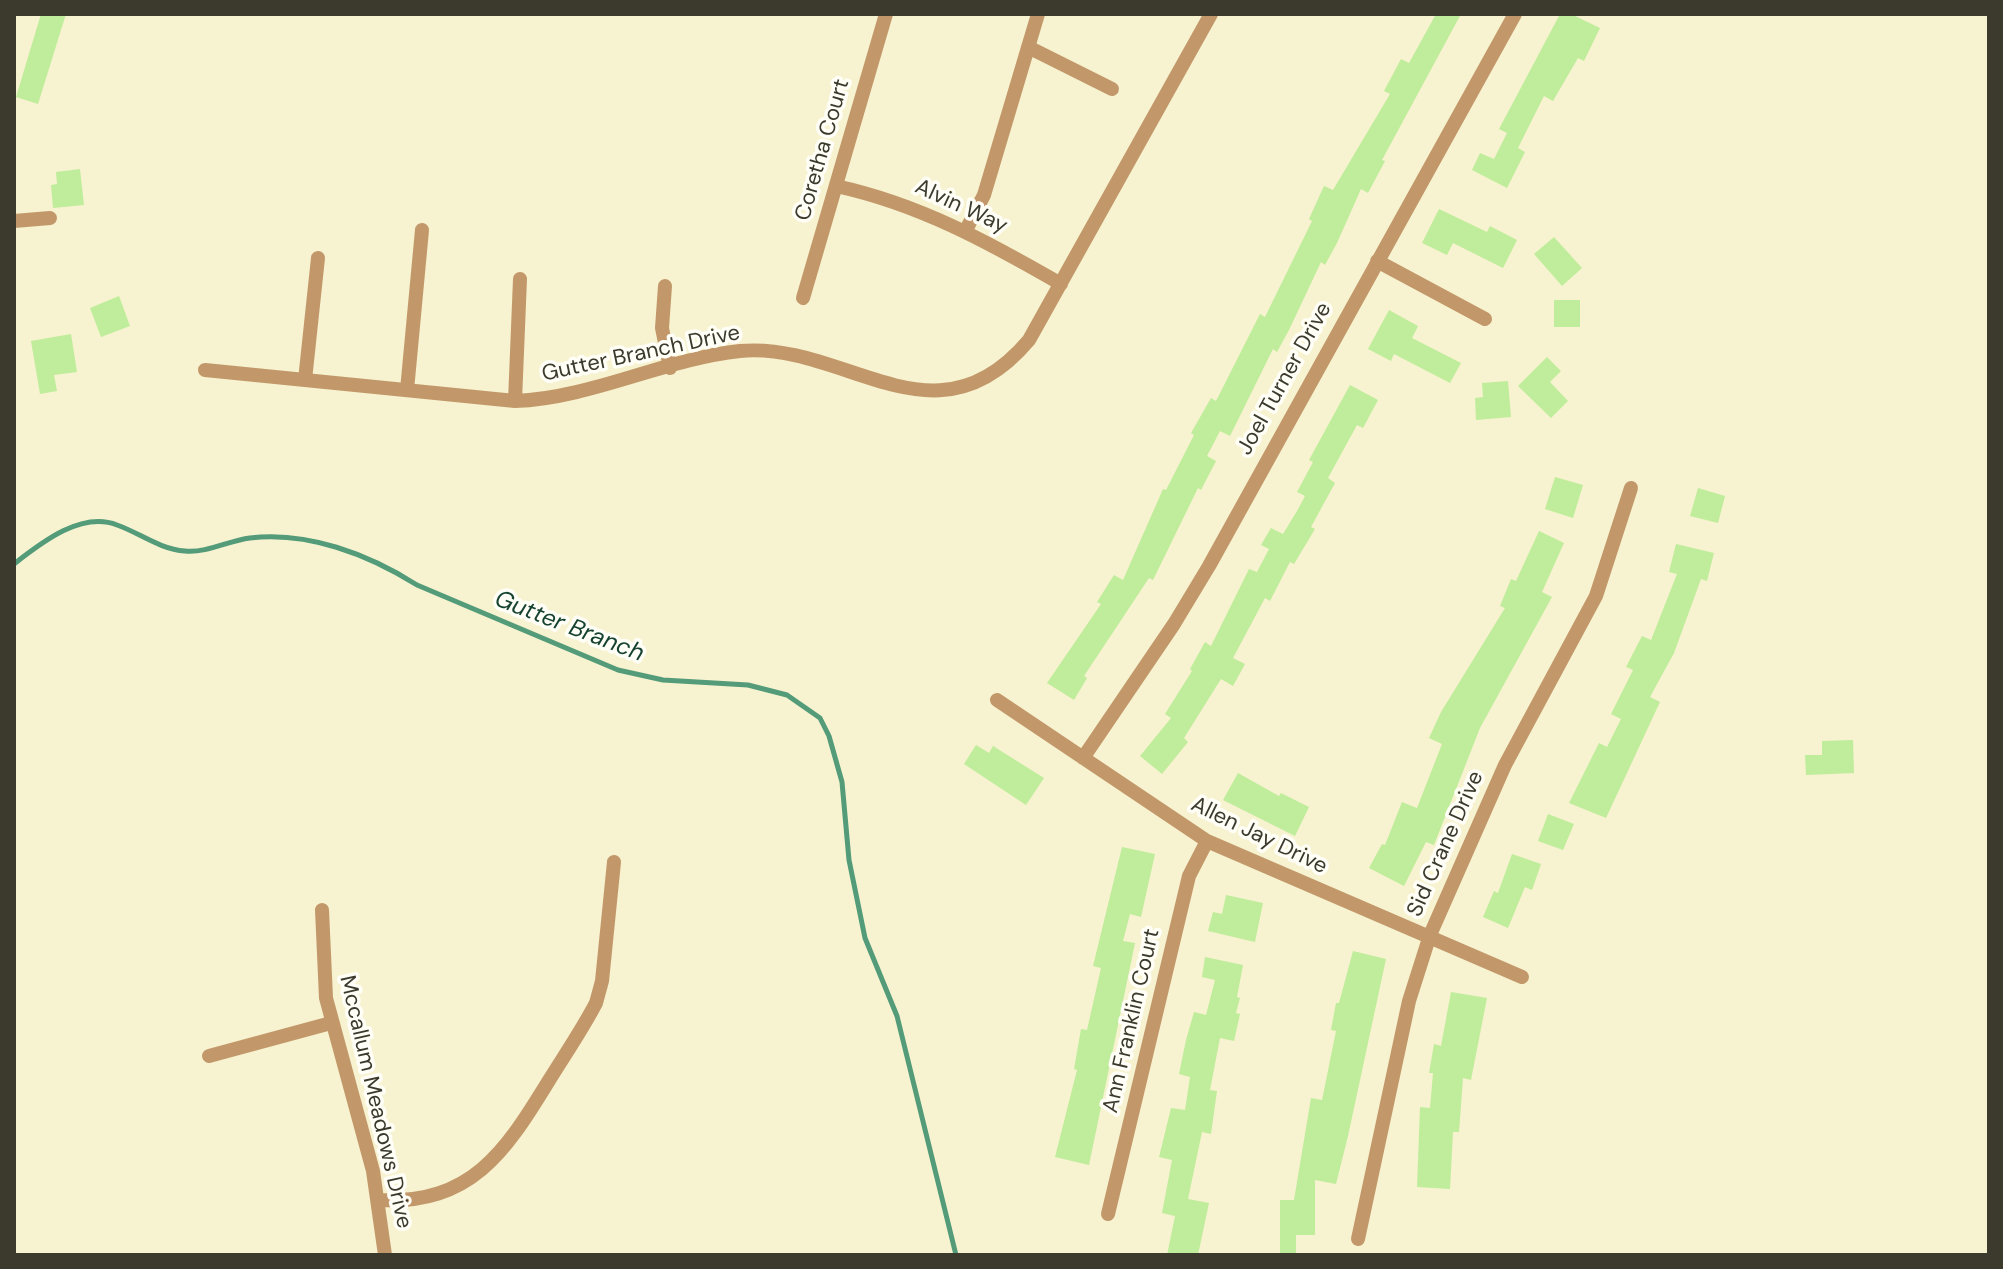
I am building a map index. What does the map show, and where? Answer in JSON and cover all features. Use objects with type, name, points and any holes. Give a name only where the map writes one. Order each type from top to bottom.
[{"type":"street","name":"Coretha Court","points":[[803,298],[886,14]]},
{"type":"street","points":[[966,230],[984,195],[1038,14]]},
{"type":"street","name":"Gutter Branch Drive","points":[[205,370],[515,401],[559,396],[724,354],[757,351],[790,356],[903,388],[950,389],[980,379],[1019,352],[1061,284],[1211,14]]},
{"type":"street","name":"Joel Turner Drive","points":[[1083,758],[1174,624],[1515,14]]},
{"type":"street","points":[[1028,47],[1112,89]]},
{"type":"street","name":"Alvin Way","points":[[836,186],[916,208],[966,230],[1061,284]]},
{"type":"street","points":[[14,221],[50,218]]},
{"type":"street","points":[[407,390],[422,230]]},
{"type":"street","points":[[305,380],[318,258]]},
{"type":"street","points":[[1377,261],[1485,319]]},
{"type":"street","points":[[515,401],[520,279]]},
{"type":"street","points":[[665,286],[662,328],[670,368]]},
{"type":"street","name":"Sid Crane Drive","points":[[1358,1239],[1409,1001],[1430,935],[1505,765],[1596,596],[1631,488]]},
{"type":"street","name":"Allen Jay Drive","points":[[997,700],[1207,841],[1522,977]]},
{"type":"street","name":"Ann Franklin Court","points":[[1108,1214],[1189,876],[1207,841]]},
{"type":"street","points":[[379,1200],[411,1200],[458,1186],[485,1169],[513,1139],[596,1003],[602,981],[614,862]]},
{"type":"street","name":"Mccallum Meadows Drive","points":[[322,910],[323,973],[331,1023],[379,1200],[385,1255]]},
{"type":"street","points":[[209,1056],[331,1023]]},
{"type":"building","points":[[41,14],[66,14],[38,104],[16,97]]},
{"type":"building","points":[[1436,14],[1461,14],[1382,160],[1385,161],[1368,193],[1361,189],[1337,243],[1325,265],[1321,262],[1289,330],[1277,352],[1273,349],[1230,436],[1220,431],[1207,456],[1216,461],[1201,490],[1198,488],[1153,580],[1149,578],[1084,676],[1087,678],[1074,700],[1047,683],[1101,604],[1097,602],[1114,575],[1123,580],[1163,489],[1166,490],[1194,435],[1191,433],[1211,398],[1216,401],[1260,314],[1265,317],[1312,221],[1309,219],[1324,186],[1333,190],[1390,94],[1384,91],[1401,59],[1409,63]]},
{"type":"building","points":[[1560,14],[1571,14],[1600,28],[1584,61],[1578,58],[1553,101],[1544,96],[1518,148],[1525,152],[1507,188],[1472,170],[1480,153],[1494,159],[1507,133],[1499,129]]},
{"type":"building","points":[[80,169],[84,205],[53,208],[51,185],[57,184],[56,172]]},
{"type":"building","points":[[1439,209],[1487,232],[1490,226],[1517,240],[1503,268],[1453,243],[1447,255],[1422,243]]},
{"type":"building","points":[[1554,237],[1582,268],[1562,286],[1534,254]]},
{"type":"building","points":[[119,296],[130,326],[101,337],[90,308]]},
{"type":"building","points":[[1554,300],[1580,300],[1580,327],[1554,327]]},
{"type":"building","points":[[1389,310],[1418,326],[1412,338],[1461,363],[1450,383],[1394,354],[1391,361],[1368,349]]},
{"type":"building","points":[[71,334],[77,372],[54,375],[57,391],[40,394],[31,341]]},
{"type":"building","points":[[1547,357],[1561,371],[1550,382],[1568,401],[1551,418],[1518,386]]},
{"type":"building","points":[[1508,381],[1511,417],[1476,420],[1475,398],[1483,397],[1482,383]]},
{"type":"building","points":[[1350,385],[1378,400],[1363,428],[1357,425],[1328,478],[1335,483],[1311,527],[1315,529],[1294,564],[1290,562],[1270,601],[1265,598],[1233,658],[1245,664],[1233,686],[1221,679],[1184,738],[1188,742],[1162,774],[1140,756],[1171,718],[1165,714],[1192,671],[1190,669],[1205,642],[1211,646],[1249,569],[1257,572],[1269,549],[1261,545],[1271,528],[1283,534],[1297,511],[1305,496],[1297,492],[1313,462],[1309,460]]},
{"type":"building","points":[[1555,477],[1583,485],[1573,518],[1545,509]]},
{"type":"building","points":[[1698,488],[1725,496],[1718,523],[1690,516]]},
{"type":"building","points":[[1539,531],[1564,543],[1542,592],[1552,597],[1480,728],[1434,845],[1426,842],[1404,886],[1369,868],[1382,844],[1385,845],[1402,802],[1417,808],[1442,744],[1429,738],[1441,712],[1505,608],[1500,606],[1511,579],[1516,581]]},
{"type":"building","points":[[1676,544],[1714,553],[1707,581],[1701,579],[1674,653],[1650,697],[1660,702],[1606,818],[1569,803],[1599,743],[1607,747],[1621,719],[1611,714],[1633,670],[1626,667],[1642,636],[1651,640],[1677,574],[1669,572]]},
{"type":"building","points":[[1853,740],[1854,773],[1806,775],[1805,755],[1822,755],[1822,741]]},
{"type":"building","points":[[976,745],[989,753],[993,746],[1044,778],[1026,805],[964,764]]},
{"type":"building","points":[[1238,773],[1279,796],[1281,793],[1309,807],[1295,836],[1223,800]]},
{"type":"building","points":[[1548,814],[1574,824],[1563,850],[1538,841]]},
{"type":"building","points":[[1122,847],[1155,854],[1141,917],[1130,914],[1123,941],[1135,943],[1089,1165],[1055,1157],[1077,1070],[1074,1069],[1081,1029],[1087,1030],[1101,968],[1093,966]]},
{"type":"building","points":[[1512,854],[1541,864],[1532,890],[1525,887],[1508,928],[1483,917],[1494,891],[1498,893]]},
{"type":"building","points":[[1226,895],[1263,903],[1255,942],[1208,931],[1213,912],[1222,914]]},
{"type":"building","points":[[1353,951],[1386,959],[1348,1136],[1336,1184],[1315,1180],[1315,1235],[1296,1235],[1296,1255],[1280,1255],[1280,1200],[1294,1200],[1311,1098],[1322,1100],[1336,1031],[1331,1030],[1336,1003],[1339,1003]]},
{"type":"building","points":[[1205,957],[1243,965],[1236,1013],[1240,1014],[1234,1041],[1220,1038],[1210,1090],[1217,1091],[1211,1134],[1202,1132],[1188,1199],[1209,1203],[1198,1255],[1167,1255],[1175,1216],[1162,1213],[1172,1160],[1159,1157],[1171,1108],[1185,1110],[1190,1077],[1179,1074],[1186,1040],[1194,1012],[1206,1015],[1215,980],[1202,977]]},
{"type":"building","points":[[1451,992],[1487,998],[1471,1080],[1463,1078],[1459,1132],[1453,1132],[1450,1189],[1417,1187],[1420,1107],[1430,1108],[1433,1073],[1429,1073],[1434,1044],[1441,1046]]},
{"type":"waterway","name":"Gutter Branch","points":[[14,564],[62,531],[90,522],[117,525],[158,544],[185,551],[250,538],[293,538],[315,542],[358,555],[417,585],[618,670],[663,680],[748,685],[787,695],[820,718],[829,736],[842,782],[849,860],[865,938],[897,1016],[956,1255]]}]
